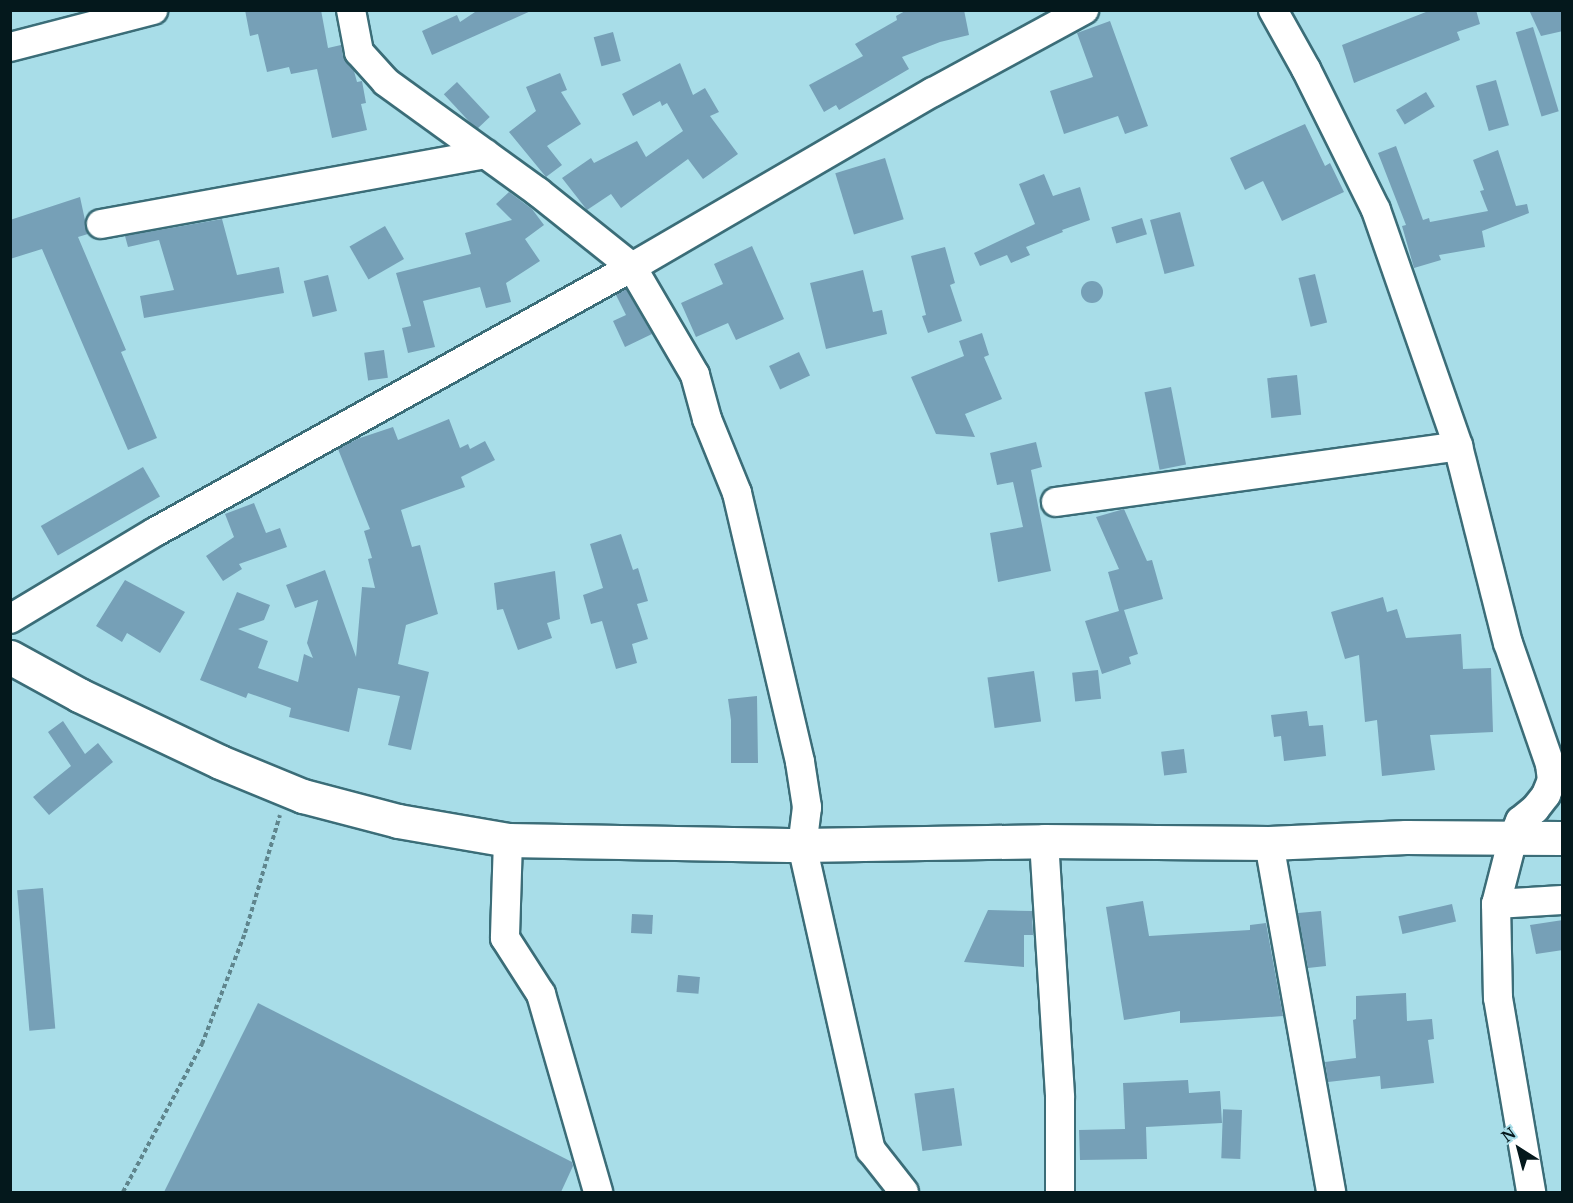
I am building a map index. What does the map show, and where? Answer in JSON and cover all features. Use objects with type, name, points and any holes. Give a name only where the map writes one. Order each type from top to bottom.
[{"type":"main road","points":[[10,657],[79,695],[220,762],[288,790],[398,821],[508,840],[802,845],[1044,841],[1269,843],[1407,837],[1563,838]]},
{"type":"street","points":[[10,47],[153,10]]},
{"type":"street","points":[[351,10],[359,52],[386,82],[538,192],[632,267],[695,375],[707,420],[737,493],[800,762],[807,807],[802,845],[872,1150],[904,1192]]},
{"type":"street","points":[[10,619],[155,532],[632,267],[933,92],[1084,10]]},
{"type":"street","points":[[1273,10],[1306,69],[1376,210],[1458,446],[1508,643],[1550,764],[1552,780],[1546,795],[1535,809],[1520,821],[1513,838],[1496,904],[1498,998],[1530,1192]]},
{"type":"street","points":[[100,224],[486,154]]},
{"type":"street","points":[[1056,502],[1458,446]]},
{"type":"street","points":[[508,840],[506,938],[541,994],[598,1192]]},
{"type":"street","points":[[1044,841],[1060,1098],[1060,1192]]},
{"type":"street","points":[[1269,843],[1331,1192]]},
{"type":"street","points":[[1496,904],[1563,900]]},
{"type":"path","points":[[123,1192],[202,1044],[245,933],[288,790]]},
{"type":"building","points":[[245,10],[321,10],[328,48],[341,45],[343,56],[354,71],[357,82],[362,81],[366,103],[361,104],[367,130],[332,138],[317,69],[291,74],[289,67],[267,72],[258,34],[250,36]]},
{"type":"building","points":[[478,10],[533,10],[432,55],[422,31],[457,15],[460,22]]},
{"type":"building","points":[[907,10],[964,10],[969,35],[940,42],[902,57],[909,69],[839,110],[836,105],[824,112],[809,85],[863,56],[855,44],[897,20],[896,16]]},
{"type":"building","points":[[1431,10],[1476,10],[1480,24],[1457,32],[1460,40],[1354,83],[1342,45]]},
{"type":"building","points":[[1529,10],[1563,10],[1563,31],[1541,36]]},
{"type":"building","points":[[1110,21],[1148,126],[1125,134],[1118,116],[1064,134],[1050,91],[1093,77],[1077,33]]},
{"type":"building","points":[[1533,27],[1559,111],[1542,116],[1516,32]]},
{"type":"building","points":[[613,32],[621,61],[601,66],[594,37]]},
{"type":"building","points":[[680,63],[693,95],[705,88],[719,112],[710,116],[738,154],[703,179],[688,159],[621,208],[611,194],[587,210],[562,178],[591,158],[594,163],[637,141],[646,157],[683,131],[667,103],[662,106],[660,101],[633,116],[622,94]]},
{"type":"building","points":[[560,73],[567,90],[561,92],[581,124],[547,146],[562,165],[546,177],[509,132],[536,111],[526,87]]},
{"type":"building","points":[[1496,80],[1509,125],[1489,131],[1476,86]]},
{"type":"building","points":[[457,82],[490,117],[477,129],[444,94]]},
{"type":"building","points":[[1426,92],[1435,107],[1405,125],[1396,110]]},
{"type":"building","points":[[1305,124],[1325,166],[1330,163],[1344,192],[1282,221],[1263,181],[1245,190],[1230,158]]},
{"type":"building","points":[[1396,146],[1423,220],[1429,218],[1430,222],[1488,211],[1480,191],[1484,190],[1473,160],[1498,150],[1516,206],[1527,204],[1529,213],[1482,231],[1485,247],[1439,255],[1441,260],[1414,268],[1402,226],[1406,225],[1378,153]]},
{"type":"building","points":[[885,158],[904,219],[854,234],[835,173]]},
{"type":"building","points":[[1044,174],[1053,196],[1080,187],[1090,220],[1026,247],[1030,255],[1011,263],[1007,255],[980,266],[974,253],[1035,224],[1019,184]]},
{"type":"building","points":[[509,192],[532,209],[544,225],[525,239],[540,261],[506,283],[511,302],[486,308],[480,287],[423,301],[435,347],[408,353],[402,328],[411,326],[396,273],[471,254],[465,233],[512,220],[496,204]]},
{"type":"building","points":[[80,197],[88,234],[78,237],[126,350],[121,352],[157,438],[128,450],[42,249],[10,259],[10,220]]},
{"type":"building","points":[[1180,212],[1194,266],[1165,274],[1150,220]]},
{"type":"building","points":[[1142,218],[1147,234],[1116,244],[1111,227]]},
{"type":"building","points":[[222,219],[237,275],[279,267],[284,293],[144,318],[140,296],[174,290],[159,240],[128,247],[125,236]]},
{"type":"building","points":[[385,226],[404,259],[368,279],[349,246]]},
{"type":"building","points":[[752,246],[784,319],[736,340],[728,323],[696,337],[681,303],[723,284],[714,264]]},
{"type":"building","points":[[945,247],[955,283],[950,285],[962,321],[928,333],[922,316],[926,315],[911,256]]},
{"type":"building","points":[[863,270],[873,312],[882,310],[887,334],[826,349],[810,283]]},
{"type":"building","points":[[1315,274],[1327,323],[1311,327],[1299,278]]},
{"type":"building","points":[[328,275],[337,311],[313,317],[304,281]]},
{"type":"building","points":[[1092,281],[1100,284],[1103,292],[1100,300],[1092,303],[1084,300],[1081,292],[1084,284]]},
{"type":"building","points":[[626,289],[652,334],[625,347],[613,321],[626,315],[616,295]]},
{"type":"building","points":[[982,333],[989,355],[984,357],[1002,399],[965,414],[975,437],[936,434],[911,377],[964,356],[959,341]]},
{"type":"building","points":[[384,350],[388,378],[368,381],[364,353]]},
{"type":"building","points":[[799,352],[810,376],[780,390],[769,366]]},
{"type":"building","points":[[1297,375],[1301,415],[1271,418],[1267,378]]},
{"type":"building","points":[[1171,387],[1186,465],[1160,470],[1144,392]]},
{"type":"building","points":[[449,419],[460,448],[468,444],[470,449],[485,441],[495,460],[461,477],[465,487],[401,510],[412,547],[420,545],[438,614],[406,625],[398,664],[429,672],[411,750],[388,745],[400,696],[358,688],[349,732],[289,717],[291,708],[248,693],[246,698],[200,680],[237,592],[270,605],[264,620],[238,629],[268,641],[258,668],[298,682],[304,654],[313,658],[307,643],[318,600],[295,608],[286,585],[325,570],[356,657],[362,587],[375,588],[368,559],[372,558],[364,531],[370,529],[338,449],[357,439],[393,427],[398,440]]},
{"type":"building","points":[[1036,442],[1042,467],[1031,470],[1051,571],[998,582],[990,533],[1023,527],[1013,482],[997,485],[990,453]]},
{"type":"building","points":[[143,467],[160,496],[58,555],[41,526]]},
{"type":"building","points":[[254,503],[266,533],[280,528],[287,547],[239,564],[242,569],[223,581],[206,556],[234,537],[225,514]]},
{"type":"building","points":[[1124,509],[1147,561],[1152,560],[1163,599],[1124,610],[1138,654],[1129,657],[1131,664],[1102,674],[1085,621],[1119,611],[1108,572],[1119,569],[1096,517]]},
{"type":"building","points":[[621,534],[633,570],[638,568],[648,601],[637,604],[648,639],[632,644],[637,663],[616,669],[602,621],[591,624],[583,595],[603,588],[590,544]]},
{"type":"building","points":[[555,571],[560,619],[547,623],[552,638],[518,650],[503,609],[497,610],[494,583]]},
{"type":"building","points":[[125,580],[185,612],[160,653],[127,633],[122,642],[96,626]]},
{"type":"building","points":[[1383,597],[1387,612],[1397,609],[1406,638],[1461,634],[1463,669],[1491,668],[1493,732],[1430,735],[1435,770],[1382,776],[1377,720],[1365,722],[1359,655],[1345,659],[1331,612]]},
{"type":"building","points":[[1098,670],[1101,699],[1075,702],[1072,673]]},
{"type":"building","points":[[1034,671],[1041,722],[995,728],[987,678]]},
{"type":"building","points":[[757,696],[758,763],[731,763],[731,720],[728,699]]},
{"type":"building","points":[[1307,711],[1309,726],[1323,725],[1326,756],[1284,761],[1281,736],[1274,737],[1271,715]]},
{"type":"building","points":[[63,721],[85,754],[98,743],[113,762],[49,815],[33,797],[71,766],[48,732]]},
{"type":"building","points":[[1184,749],[1187,773],[1164,776],[1161,752]]},
{"type":"building","points":[[43,888],[55,1028],[29,1031],[17,890]]},
{"type":"building","points":[[1143,901],[1149,936],[1250,930],[1250,925],[1266,923],[1283,1016],[1180,1023],[1180,1011],[1124,1020],[1106,907]]},
{"type":"building","points":[[1452,904],[1456,922],[1402,934],[1398,916]]},
{"type":"building","points":[[988,910],[1032,911],[1033,935],[1024,935],[1024,967],[964,962]]},
{"type":"building","points":[[1321,911],[1326,966],[1308,968],[1298,913]]},
{"type":"building","points":[[632,914],[653,915],[652,934],[631,933]]},
{"type":"building","points":[[1563,920],[1563,950],[1536,954],[1530,925]]},
{"type":"building","points":[[678,975],[700,977],[698,994],[677,992]]},
{"type":"building","points":[[1406,993],[1407,1021],[1432,1019],[1434,1039],[1428,1040],[1434,1083],[1381,1089],[1380,1076],[1328,1082],[1325,1062],[1356,1058],[1353,1020],[1356,1019],[1356,996]]},
{"type":"building","points":[[258,1003],[572,1162],[573,1166],[561,1192],[164,1192]]},
{"type":"building","points":[[1188,1080],[1189,1093],[1220,1091],[1222,1123],[1146,1127],[1147,1159],[1080,1160],[1079,1130],[1125,1129],[1123,1083]]},
{"type":"building","points":[[954,1088],[962,1145],[922,1151],[914,1094]]},
{"type":"building","points":[[1223,1109],[1242,1110],[1240,1159],[1221,1158]]}]
